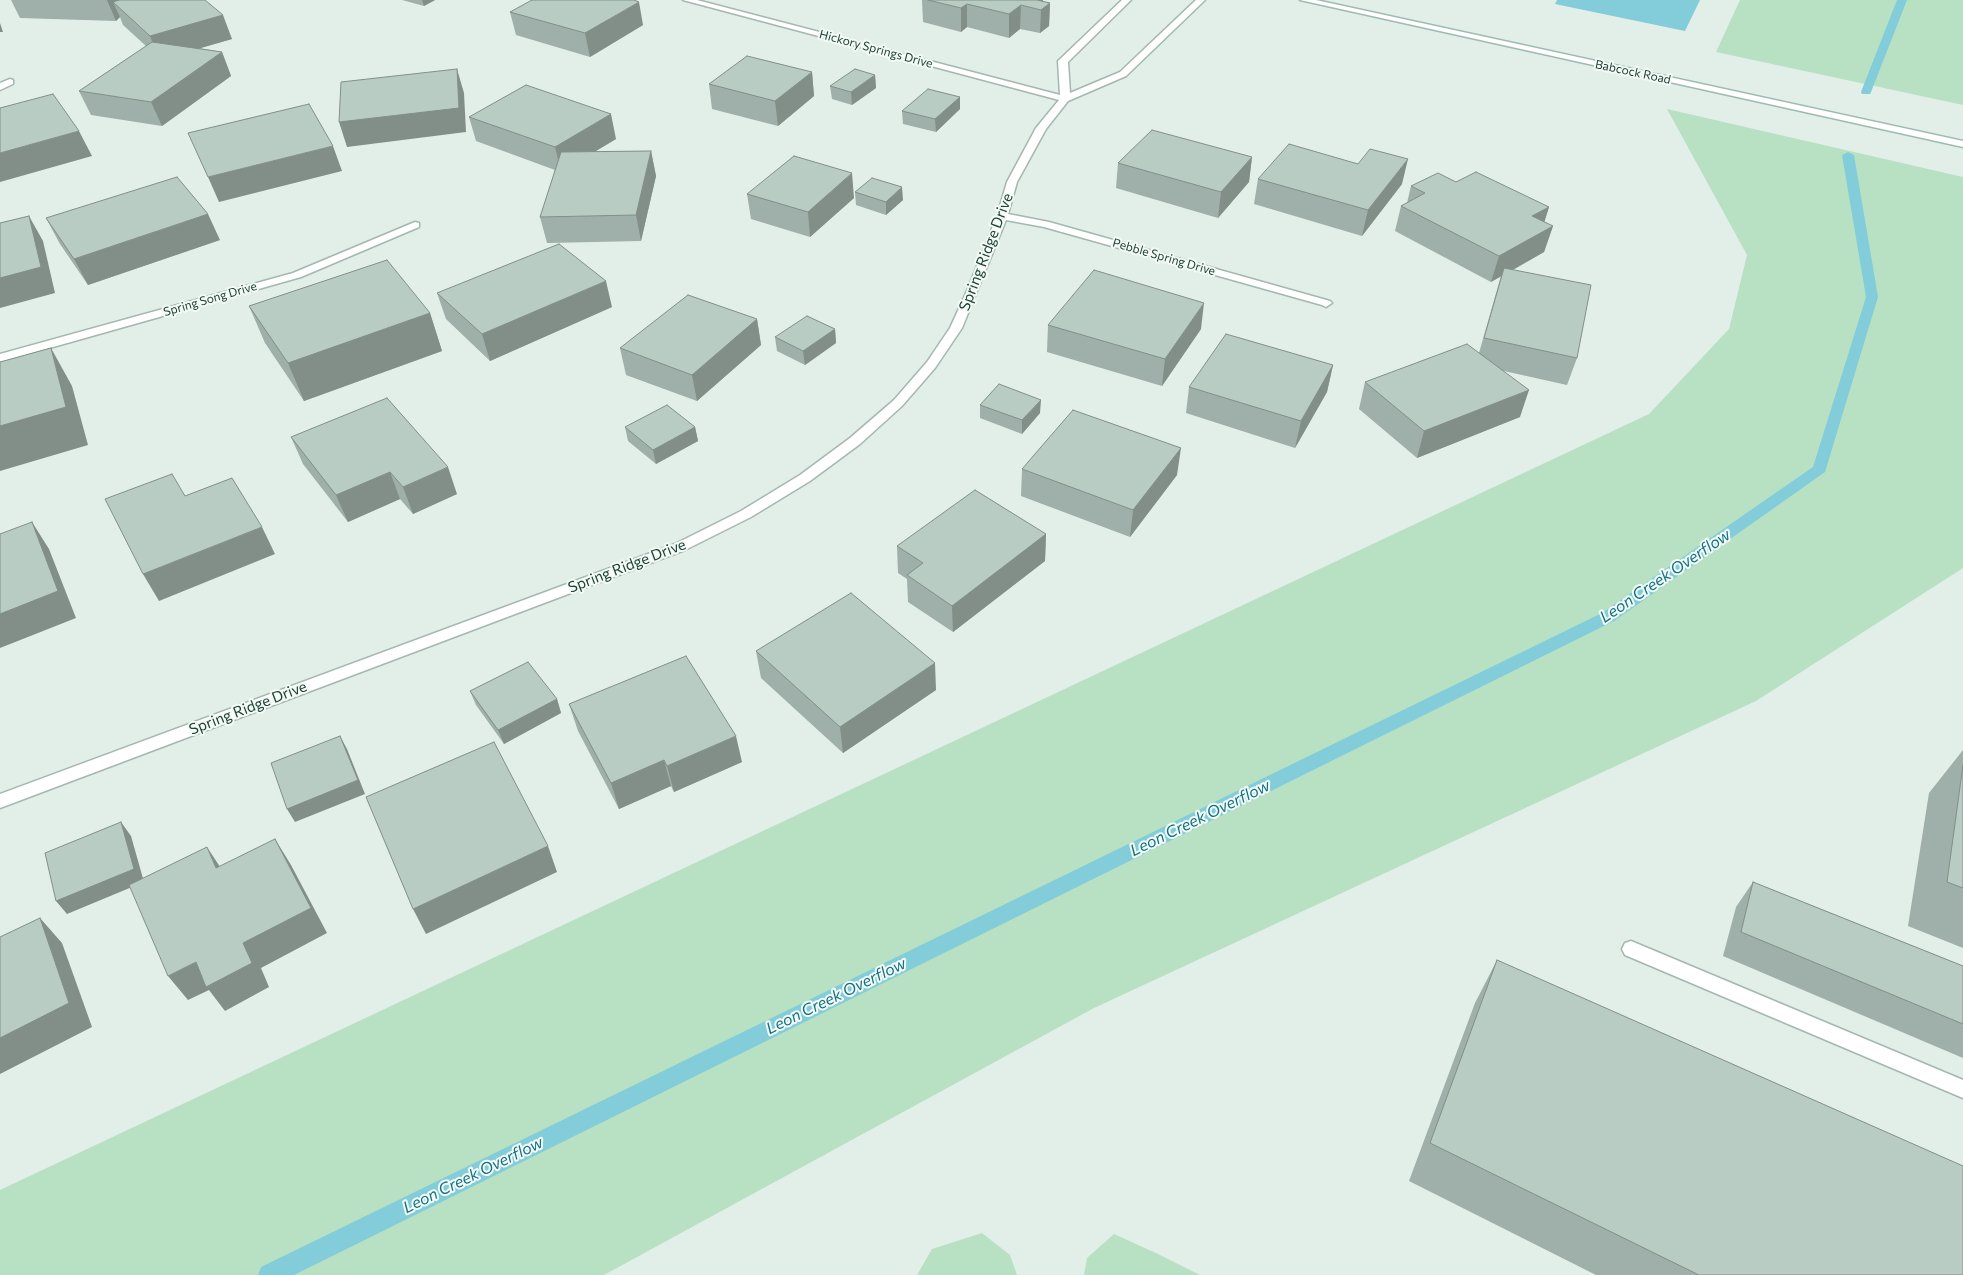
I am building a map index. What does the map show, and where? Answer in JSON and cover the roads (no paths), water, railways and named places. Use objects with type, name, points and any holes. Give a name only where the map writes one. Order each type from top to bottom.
[{"type":"street","name":"Hickory Springs Drive","points":[[687,0],[1065,99]]},
{"type":"street","points":[[1065,99],[1064,61],[1127,0]]},
{"type":"street","name":"Spring Ridge Drive","points":[[0,801],[680,547],[746,514],[805,478],[855,441],[898,403],[931,365],[956,328],[973,291],[1002,216],[1012,182],[1041,128],[1065,99],[1123,74],[1201,0]]},
{"type":"street","name":"Babcock Road","points":[[1304,0],[1963,144]]},
{"type":"street","points":[[0,87],[10,82]]},
{"type":"street","name":"Pebble Spring Drive","points":[[1002,216],[1045,224],[1326,302]]},
{"type":"street","name":"Spring Song Drive","points":[[0,358],[297,275],[367,248],[415,225]]},
{"type":"street","points":[[1631,950],[1963,1089]]},
{"type":"water","points":[[1557,0],[1700,0],[1685,31],[1555,4]]},
{"type":"waterway","name":"Leon Creek Overflow","points":[[1866,92],[1902,0]]},
{"type":"waterway","name":"Leon Creek Overflow","points":[[269,1275],[1608,617],[1820,469],[1872,297],[1848,155]]}]
